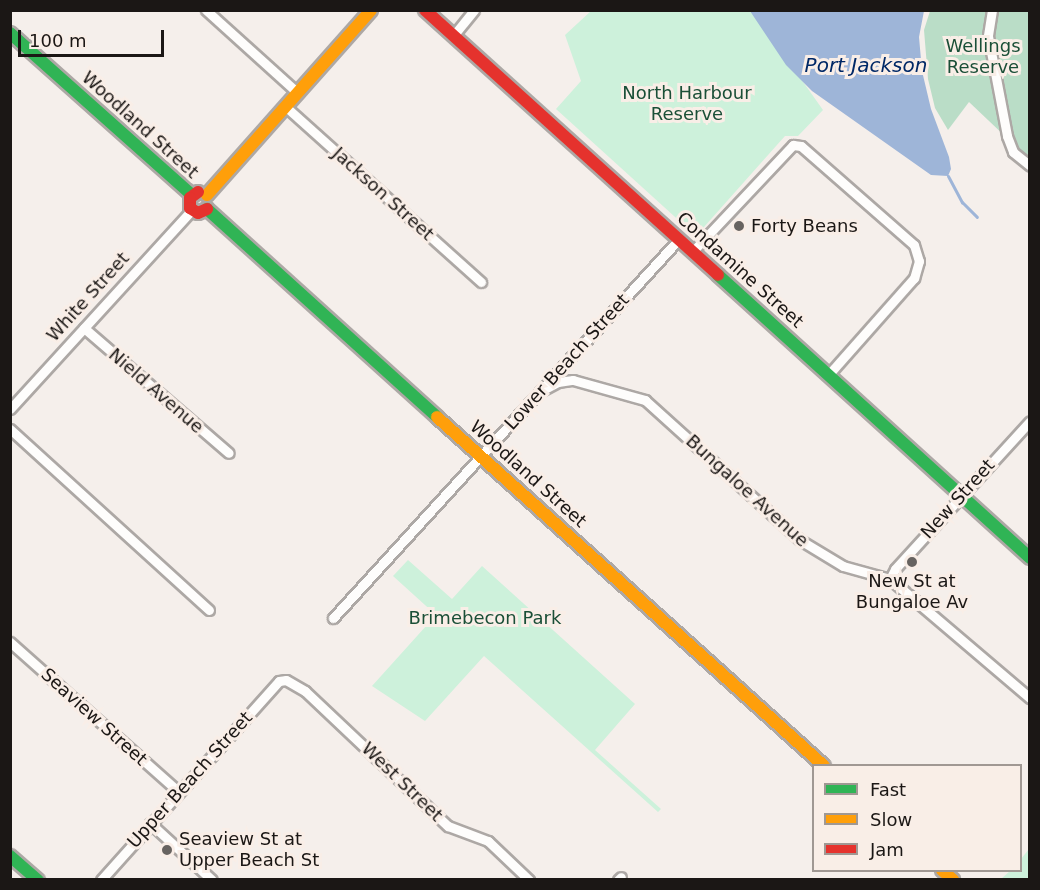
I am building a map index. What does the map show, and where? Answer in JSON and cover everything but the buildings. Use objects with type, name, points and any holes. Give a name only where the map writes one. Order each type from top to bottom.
[{"type":"street","points":[[206,10],[298,93]]},
{"type":"street","points":[[207,195],[199,192],[192,195],[189,205],[192,210],[207,209],[207,195],[371,10]]},
{"type":"street","name":"Condamine Street","points":[[424,10],[829,374],[1029,558]]},
{"type":"street","points":[[453,36],[474,10]]},
{"type":"street","points":[[992,10],[988,36],[1007,136],[1013,152],[1029,166]]},
{"type":"street","name":"Woodland Street","points":[[10,33],[192,195]]},
{"type":"street","name":"Jackson Street","points":[[286,107],[481,282]]},
{"type":"street","points":[[693,251],[786,149],[801,146],[914,244],[919,261],[914,278],[829,374]]},
{"type":"street","name":"Woodland Street","points":[[207,209],[823,764]]},
{"type":"street","name":"White Street","points":[[10,409],[146,259],[164,246],[192,210]]},
{"type":"street","name":"Lower Beach Street","points":[[333,618],[679,239]]},
{"type":"street","name":"Nield Avenue","points":[[84,328],[229,453]]},
{"type":"street","name":"Bungaloe Avenue","points":[[541,391],[558,382],[573,380],[645,400],[809,547],[843,566],[890,579],[1029,698]]},
{"type":"street","name":"New Street","points":[[890,579],[895,568],[1029,421]]},
{"type":"street","points":[[10,429],[209,610]]},
{"type":"street","name":"Seaview Street","points":[[10,642],[178,791]]},
{"type":"street","name":"Upper Beach Street","points":[[101,879],[279,681]]},
{"type":"street","name":"West Street","points":[[279,681],[294,682],[305,691],[448,826],[488,841],[529,879]]},
{"type":"street","points":[[150,823],[212,879]]},
{"type":"street","points":[[10,856],[38,879]]},
{"type":"green space","name":"North Harbour Reserve","points":[[752,10],[823,110],[798,136],[785,136],[696,236],[556,109],[581,81],[565,35],[591,11]]},
{"type":"green space","name":"Wellings Reserve","points":[[930,11],[1029,11],[1029,159],[969,102],[948,130],[935,108],[928,79],[924,30]]},
{"type":"green space","name":"Brimebecon Park","points":[[408,560],[452,599],[482,566],[635,704],[595,750],[661,809],[658,812],[484,656],[425,721],[372,686],[436,615],[393,576]]},
{"type":"green space","points":[[1029,849],[1029,879],[1001,879],[1009,872],[1022,872],[1022,858]]},
{"type":"water","name":"Port Jackson","points":[[750,11],[924,11],[919,37],[922,71],[931,109],[949,157],[951,169],[948,176],[931,175],[812,91],[786,65]]},
{"type":"waterway","points":[[948,176],[962,202],[977,217]]},
{"type":"traffic: fast","points":[[10,33],[192,195]]},
{"type":"traffic: fast","points":[[207,209],[437,417]]},
{"type":"traffic: fast","points":[[718,275],[1030,558]]},
{"type":"traffic: fast","points":[[10,856],[38,880]]},
{"type":"traffic: slow","points":[[207,195],[371,10]]},
{"type":"traffic: slow","points":[[437,417],[822,764]]},
{"type":"traffic: slow","points":[[944,872],[953,880]]},
{"type":"traffic: jam","points":[[425,10],[718,275]]},
{"type":"traffic: jam","points":[[198,192],[190,198],[190,208],[198,213],[207,209]]},
{"type":"place","name":"Forty Beans","points":[[739,226]]},
{"type":"place","name":"New St at Bungaloe Av","points":[[912,562]]},
{"type":"place","name":"Seaview St at Upper Beach St","points":[[167,850]]}]
